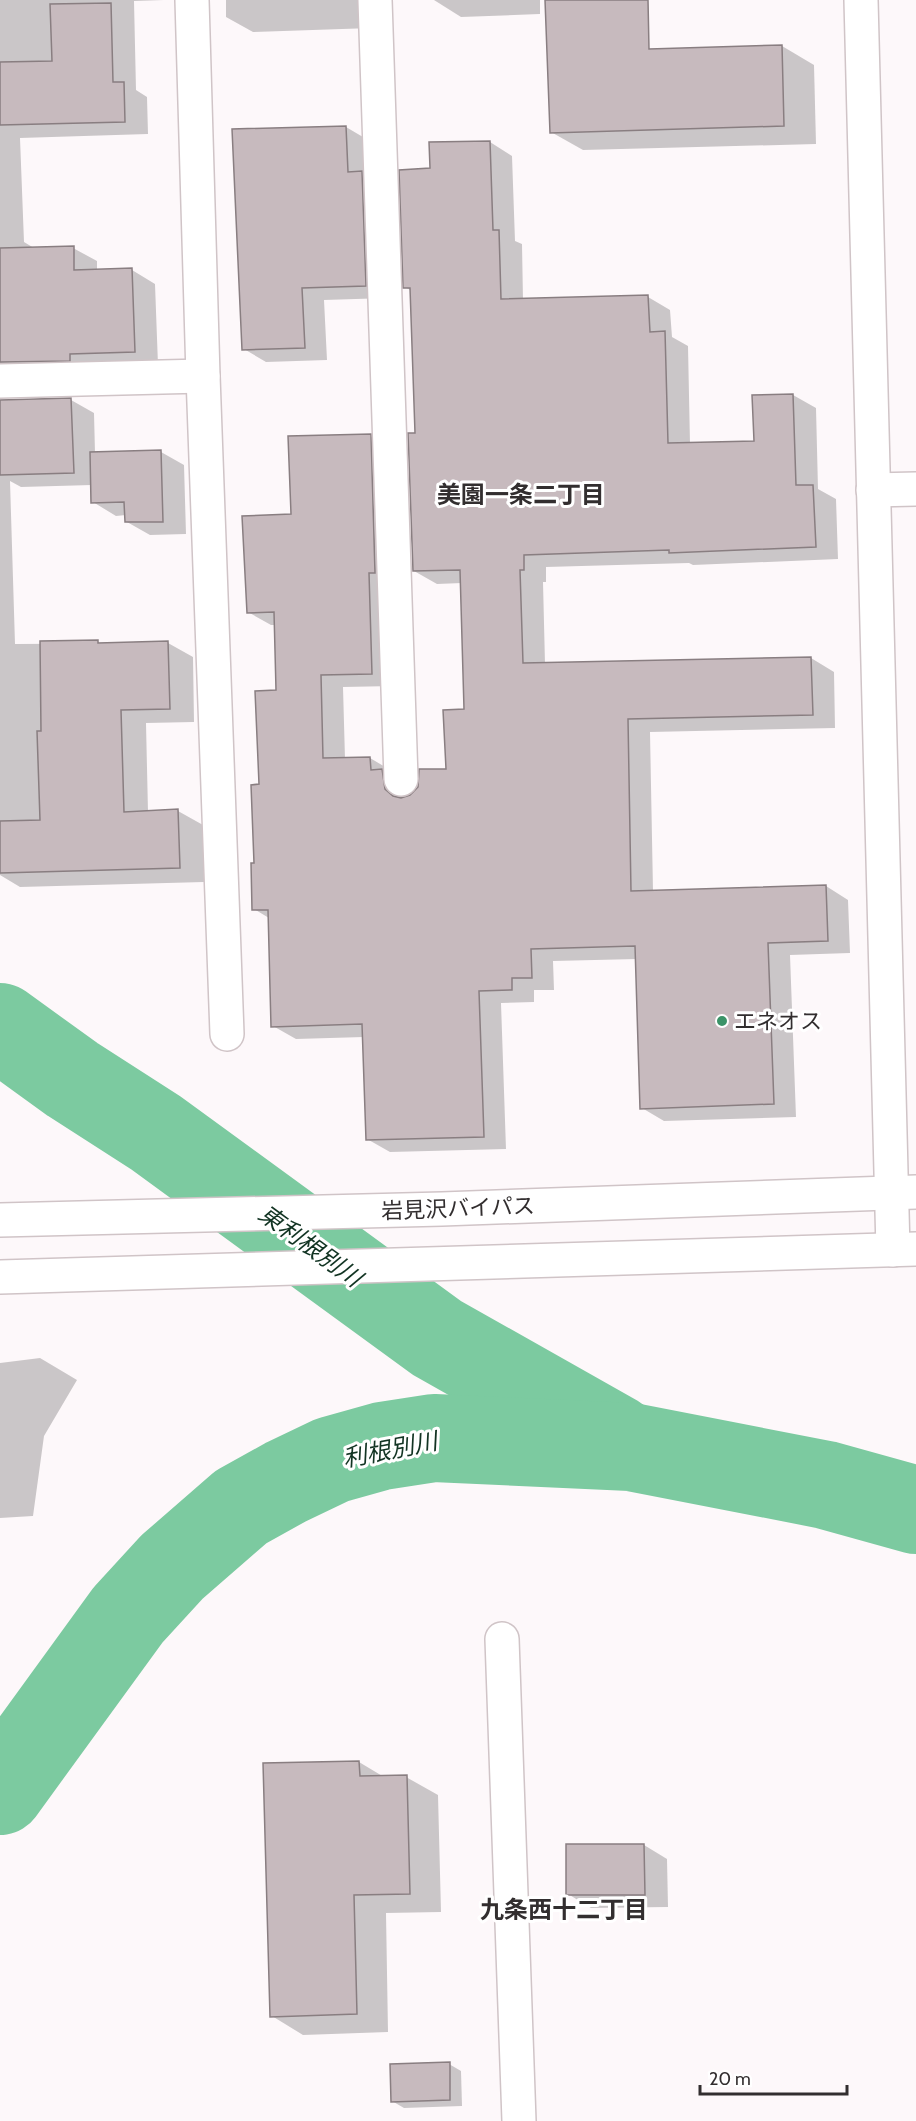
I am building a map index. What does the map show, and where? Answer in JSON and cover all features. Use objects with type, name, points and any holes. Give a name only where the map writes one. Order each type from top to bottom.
[{"type":"main road","points":[[192,0],[227,1034]]},
{"type":"main road","points":[[375,0],[401,779]]},
{"type":"main road","points":[[0,1277],[904,1250],[873,490],[861,0]]},
{"type":"main road","points":[[0,381],[203,376]]},
{"type":"main road","points":[[873,490],[916,489]]},
{"type":"main road","name":"岩見沢バイパス","points":[[0,1220],[442,1209],[903,1192]]},
{"type":"main road","points":[[502,1639],[519,2121]]},
{"type":"building","points":[[545,0],[648,0],[649,49],[782,45],[784,126],[550,133]]},
{"type":"building","points":[[111,3],[113,82],[124,82],[125,122],[0,125],[0,62],[52,61],[50,4]]},
{"type":"building","points":[[346,126],[348,172],[362,171],[366,286],[302,288],[305,348],[242,350],[232,129]]},
{"type":"building","points":[[490,141],[493,230],[499,230],[501,299],[648,295],[650,332],[665,331],[668,443],[754,441],[752,395],[793,394],[796,485],[813,485],[816,547],[669,553],[669,550],[524,555],[524,570],[520,570],[523,663],[811,657],[813,715],[628,719],[631,891],[826,885],[828,941],[768,943],[774,1104],[640,1109],[635,946],[531,949],[532,978],[512,978],[512,990],[479,991],[484,1137],[366,1140],[362,1024],[271,1027],[268,910],[252,910],[251,863],[254,863],[251,785],[259,784],[255,691],[276,690],[274,612],[247,613],[242,516],[291,514],[288,436],[371,434],[375,573],[369,573],[372,674],[321,675],[323,758],[370,757],[371,770],[382,769],[385,789],[393,796],[401,798],[410,795],[418,787],[419,769],[446,769],[443,710],[464,709],[460,570],[413,571],[408,433],[415,433],[410,288],[403,288],[399,170],[430,168],[429,142]]},
{"type":"building","points":[[74,246],[74,270],[132,268],[135,352],[70,354],[70,361],[0,362],[0,248]]},
{"type":"building","points":[[71,398],[74,473],[0,475],[0,400]]},
{"type":"building","points":[[161,450],[163,522],[125,522],[124,502],[91,503],[90,452]]},
{"type":"building","points":[[98,640],[98,643],[168,641],[170,709],[121,710],[124,812],[178,809],[180,868],[0,873],[0,821],[40,820],[37,731],[41,731],[40,641]]},
{"type":"building","points":[[359,1761],[360,1776],[407,1775],[410,1894],[354,1895],[357,2014],[270,2017],[263,1763]]},
{"type":"building","points":[[566,1844],[644,1844],[645,1895],[566,1895]]},
{"type":"building","points":[[450,2062],[450,2100],[391,2102],[390,2064]]},
{"type":"waterway","name":"東利根別川","points":[[0,1027],[72,1079],[156,1133],[437,1338],[616,1439]]},
{"type":"waterway","name":"利根別川","points":[[0,1791],[128,1615],[172,1567],[241,1507],[332,1460],[382,1446],[434,1438],[631,1447],[826,1485],[916,1510]]},
{"type":"place","name":"エネオス","points":[[722,1021]]},
{"type":"district","name":"美園一条二丁目","points":[[521,495]]},
{"type":"district","name":"九条西十二丁目","points":[[564,1910]]}]
